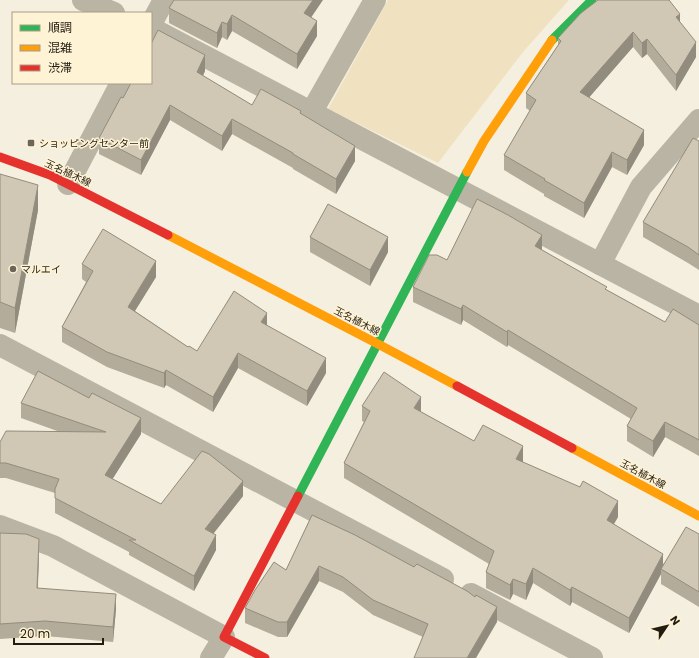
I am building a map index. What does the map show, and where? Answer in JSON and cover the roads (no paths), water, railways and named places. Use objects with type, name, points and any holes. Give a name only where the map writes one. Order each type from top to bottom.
[{"type":"street","points":[[83,0],[112,12]]},
{"type":"street","points":[[152,22],[164,0]]},
{"type":"street","points":[[311,113],[375,0]]},
{"type":"street","points":[[211,658],[224,637],[484,141],[554,38],[592,0]]},
{"type":"street","points":[[152,29],[699,316]]},
{"type":"street","points":[[68,184],[120,84]]},
{"type":"street","points":[[600,264],[640,187],[699,120]]},
{"type":"street","name":"玉名植木線","points":[[0,157],[68,184],[378,344],[699,516]]},
{"type":"street","points":[[0,345],[592,658]]},
{"type":"street","points":[[0,526],[53,546],[265,658]]},
{"type":"place","name":"ショッピングセンター前","points":[[31,143]]},
{"type":"place","name":"マルエイ","points":[[13,269]]}]
